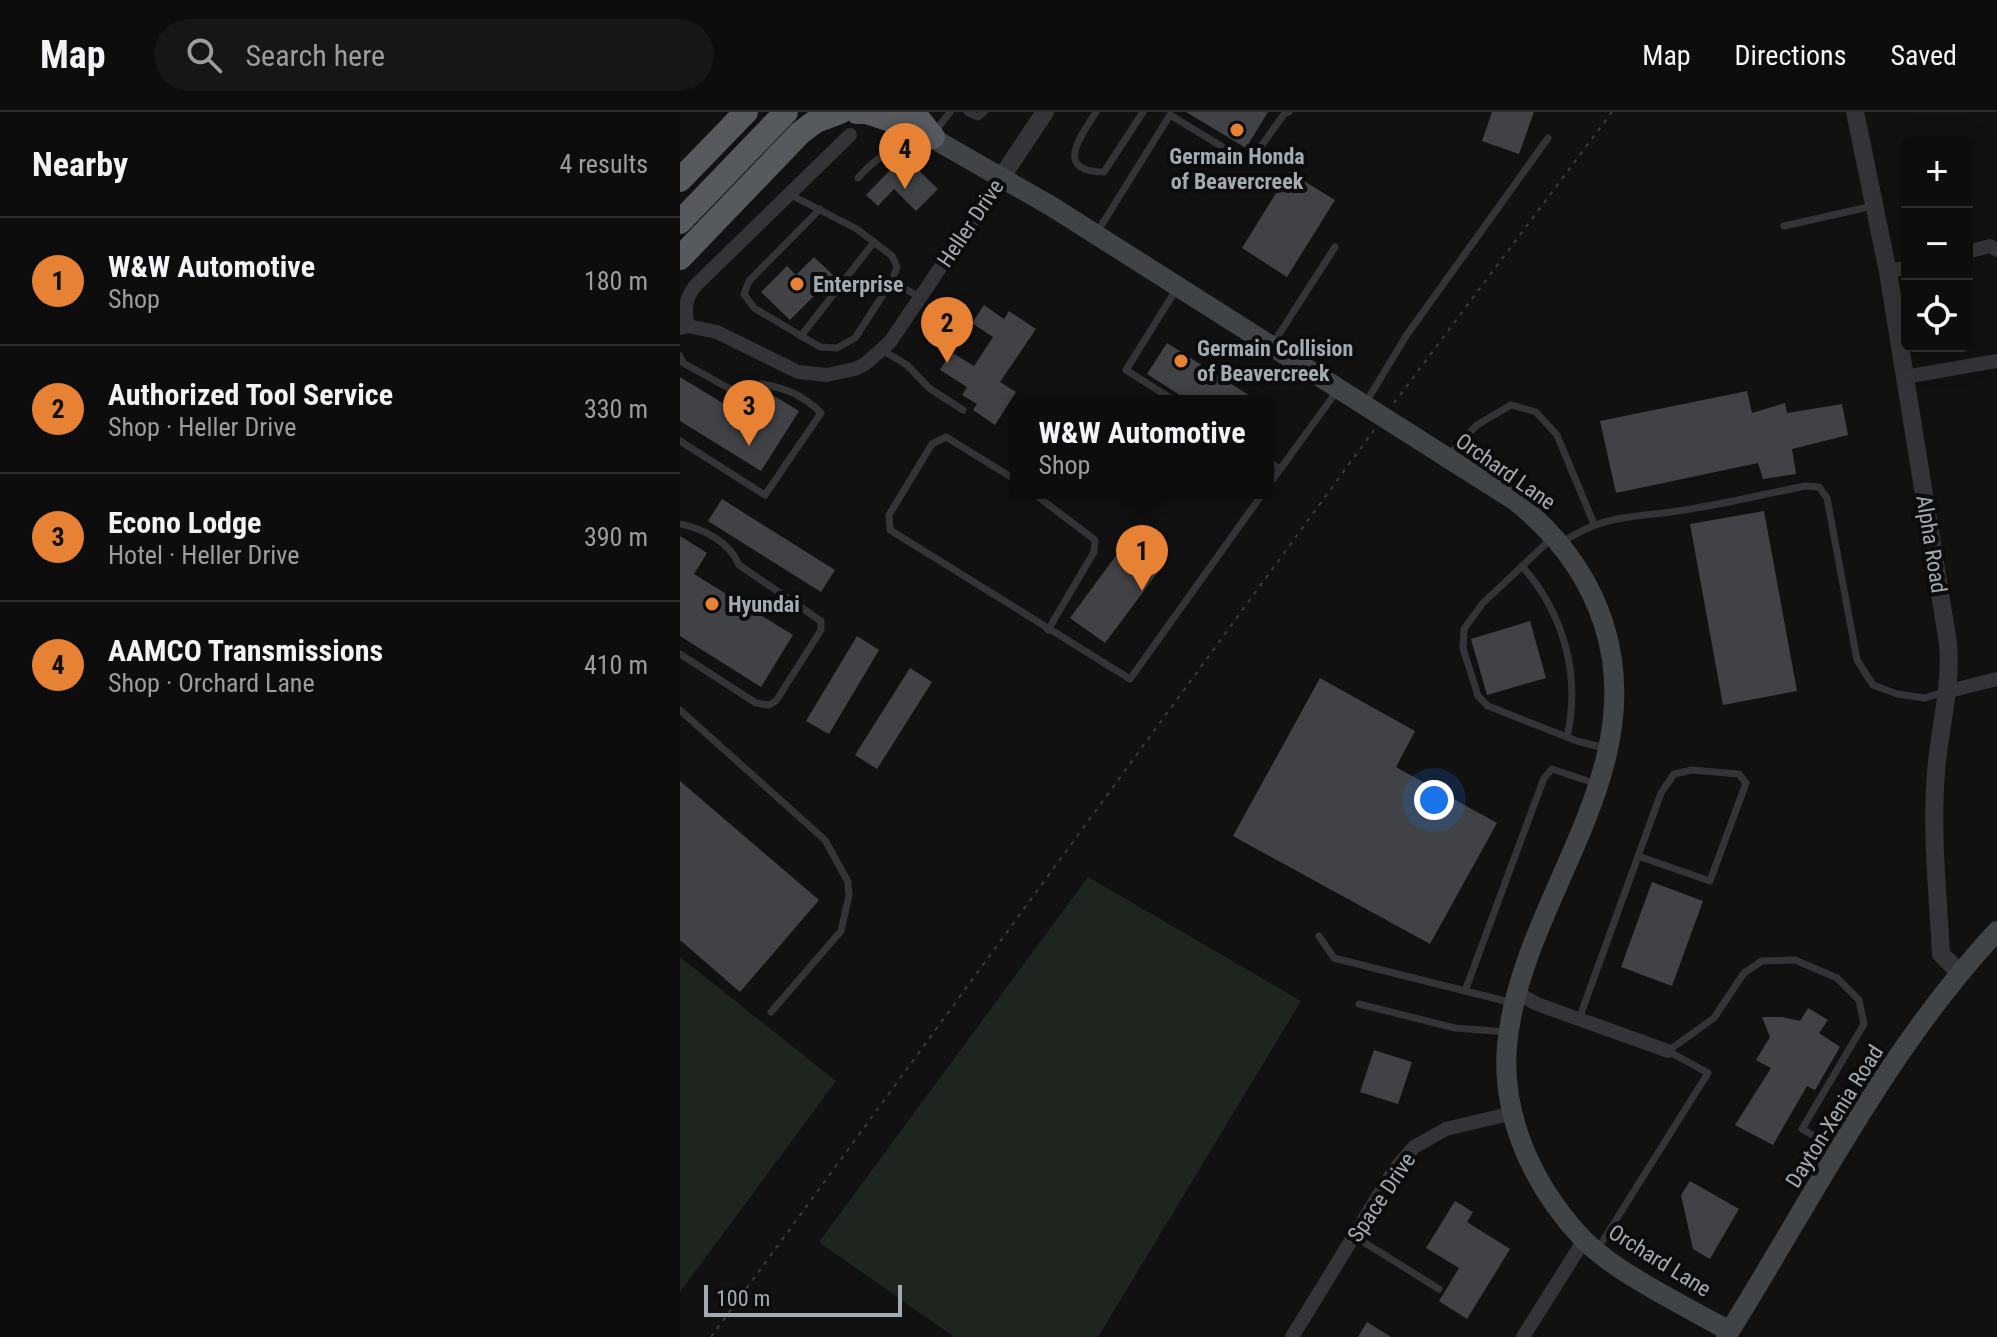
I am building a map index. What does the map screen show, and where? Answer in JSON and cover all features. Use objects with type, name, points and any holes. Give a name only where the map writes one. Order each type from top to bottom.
[{"type":"highway","points":[[680,180],[746,112]]},
{"type":"highway","points":[[680,222],[786,112]]},
{"type":"highway","points":[[680,240],[804,112]]},
{"type":"highway","points":[[680,258],[800,133],[816,121],[840,112]]},
{"type":"highway","points":[[854,123],[867,112],[910,118],[933,137]]},
{"type":"main road","points":[[880,112],[910,118]]},
{"type":"main road","name":"Orchard Lane","points":[[933,137],[1095,235],[1514,500],[1557,540],[1575,563],[1593,596],[1611,648],[1615,702],[1609,748],[1599,784],[1527,961],[1516,999],[1509,1033],[1507,1075],[1513,1113],[1521,1143],[1545,1192],[1590,1245],[1727,1334]]},
{"type":"main road","name":"Dayton-Xenia Road","points":[[1727,1334],[1883,1080],[1959,972],[1997,931]]},
{"type":"street","name":"Heller Drive","points":[[684,327],[717,332],[785,367],[812,374],[855,369],[882,350],[1045,112]]},
{"type":"street","name":"Alpha Road","points":[[1855,112],[1888,272],[1948,643],[1949,691],[1936,774],[1935,834],[1941,954],[1959,972]]},
{"type":"street","points":[[684,327],[688,295],[789,194],[854,123]]},
{"type":"street","points":[[1973,250],[1990,246],[1997,250]]},
{"type":"street","points":[[1888,272],[1901,269]]},
{"type":"street","points":[[1905,377],[1997,361]]},
{"type":"street","points":[[1949,691],[1997,679]]},
{"type":"street","points":[[1516,999],[1668,1051]]},
{"type":"street","name":"Space Drive","points":[[1292,1337],[1395,1169],[1414,1147],[1446,1129],[1513,1113]]},
{"type":"street","points":[[1523,1337],[1590,1245]]},
{"type":"lane","points":[[858,178],[872,161],[893,152],[916,156],[950,112]]},
{"type":"lane","points":[[967,112],[978,117],[984,112]]},
{"type":"lane","points":[[1096,112],[1075,145],[1073,156],[1076,162],[1092,172],[1104,172],[1143,112]]},
{"type":"lane","points":[[1095,235],[1171,114],[1249,163],[1285,113],[1289,112]]},
{"type":"lane","points":[[1364,405],[1406,336],[1548,138]]},
{"type":"lane","points":[[789,194],[820,209],[857,229],[892,256],[897,267],[892,281],[855,338],[837,348],[820,347],[801,336],[754,308],[744,294],[749,281],[820,209]]},
{"type":"lane","points":[[1784,226],[1875,206]]},
{"type":"lane","points":[[801,336],[874,242]]},
{"type":"lane","points":[[1271,347],[1335,247]]},
{"type":"lane","points":[[892,281],[919,298]]},
{"type":"lane","points":[[1166,395],[1126,370],[1177,288]]},
{"type":"lane","points":[[882,350],[907,365],[929,388],[963,410]]},
{"type":"lane","points":[[680,356],[683,363],[745,397],[761,384],[781,388],[806,398],[821,413],[765,495],[680,441]]},
{"type":"lane","points":[[1274,478],[1338,389]]},
{"type":"lane","points":[[1447,457],[1477,425],[1511,405],[1536,412],[1557,435],[1594,524]]},
{"type":"lane","points":[[1010,476],[946,437],[932,444],[896,503],[889,515],[890,530],[1130,679],[1259,499]]},
{"type":"lane","points":[[1274,465],[1280,469]]},
{"type":"lane","points":[[1609,748],[1567,737],[1488,706],[1478,696],[1463,648],[1464,629],[1482,604],[1522,566],[1557,540],[1613,518],[1680,511],[1806,486],[1819,487],[1827,498],[1857,660],[1865,673],[1873,685],[1897,694],[1925,698],[1949,691]]},
{"type":"lane","points":[[1041,499],[1095,540],[1094,552],[1048,630]]},
{"type":"lane","points":[[680,524],[698,528],[733,551],[739,565],[821,621],[821,630],[776,701],[769,705],[756,703],[680,654]]},
{"type":"lane","points":[[1522,566],[1536,581],[1553,611],[1567,646],[1572,693],[1567,737]]},
{"type":"lane","points":[[680,710],[825,840],[848,882],[849,895],[841,931],[771,1012]]},
{"type":"lane","points":[[1465,991],[1544,778],[1552,769],[1599,784]]},
{"type":"lane","points":[[1579,1019],[1638,856],[1661,793],[1674,774],[1692,770],[1739,774],[1746,783],[1710,881],[1638,856]]},
{"type":"lane","points":[[1319,936],[1334,958],[1465,991],[1516,999]]},
{"type":"lane","points":[[1590,1245],[1708,1073],[1668,1051],[1714,1018],[1744,973],[1762,961],[1795,960],[1837,978],[1859,1000],[1864,1024],[1802,1129],[1840,1151]]},
{"type":"lane","points":[[1359,1004],[1455,1028],[1509,1033]]},
{"type":"lane","points":[[1354,1236],[1439,1289]]},
{"type":"path","points":[[711,1337],[1383,417],[1612,112]]},
{"type":"shaded area","points":[[1088,877],[1301,1001],[1098,1337],[954,1337],[819,1242]]},
{"type":"shaded area","points":[[680,957],[836,1081],[680,1292]]},
{"type":"building","name":"Germain Honda of Beavercreek","points":[[1186,112],[1268,112],[1246,148]]},
{"type":"building","points":[[1492,112],[1534,112],[1519,154],[1482,141]]},
{"type":"building","points":[[916,168],[938,189],[916,211],[894,189],[878,206],[866,195],[891,169],[903,181]]},
{"type":"building","points":[[1289,172],[1335,200],[1287,277],[1242,248]]},
{"type":"building","name":"Enterprise","points":[[814,257],[834,276],[790,320],[761,292],[787,266],[796,275]]},
{"type":"building","points":[[984,305],[1004,319],[1009,311],[1036,329],[1000,382],[1016,392],[1010,395],[1010,401],[995,425],[973,410],[977,404],[962,395],[967,387],[940,370],[951,352],[974,366],[993,337],[972,323]]},
{"type":"building","points":[[1167,343],[1249,395],[1180,395],[1147,374]]},
{"type":"building","points":[[680,377],[752,421],[769,393],[799,411],[761,471],[680,421]]},
{"type":"building","points":[[1747,391],[1752,413],[1785,403],[1787,413],[1842,404],[1848,435],[1792,449],[1796,474],[1763,479],[1758,463],[1616,493],[1600,421]]},
{"type":"building","points":[[722,499],[835,570],[821,592],[708,521]]},
{"type":"building","points":[[1764,511],[1797,691],[1723,705],[1690,524]]},
{"type":"building","name":"Hyundai","points":[[680,536],[707,553],[694,574],[793,635],[761,687],[680,636]]},
{"type":"building","points":[[1126,542],[1161,568],[1105,643],[1070,618]]},
{"type":"building","points":[[1530,621],[1546,678],[1487,695],[1471,639]]},
{"type":"building","points":[[857,636],[879,650],[829,734],[806,721]]},
{"type":"building","points":[[910,668],[932,682],[877,769],[855,755]]},
{"type":"building","points":[[1320,678],[1415,731],[1396,767],[1497,823],[1430,944],[1233,836]]},
{"type":"building","points":[[680,781],[819,900],[740,992],[680,940]]},
{"type":"building","points":[[1652,882],[1703,901],[1672,986],[1621,967]]},
{"type":"building","points":[[1808,1008],[1828,1020],[1819,1033],[1840,1047],[1815,1090],[1807,1086],[1773,1145],[1735,1125],[1771,1068],[1756,1060],[1770,1037],[1762,1017],[1800,1021]]},
{"type":"building","points":[[1374,1050],[1412,1062],[1398,1104],[1360,1092]]},
{"type":"building","points":[[1690,1181],[1739,1209],[1710,1259],[1693,1249],[1681,1195]]},
{"type":"building","points":[[1455,1201],[1473,1212],[1467,1222],[1510,1249],[1467,1319],[1439,1301],[1459,1268],[1426,1248]]},
{"type":"building","points":[[1367,1322],[1391,1337],[1358,1337]]},
{"type":"place","name":"Germain Honda of Beavercreek","points":[[1237,130]]},
{"type":"place","name":"AAMCO Transmissions","points":[[905,189]]},
{"type":"place","name":"Enterprise","points":[[797,284]]},
{"type":"place","name":"Germain Collision of Beavercreek","points":[[1181,361]]},
{"type":"place","name":"Authorized Tool Service","points":[[947,363]]},
{"type":"place","name":"Econo Lodge","points":[[749,446]]},
{"type":"place","name":"W&W Automotive","points":[[1142,591]]},
{"type":"place","name":"Hyundai","points":[[712,604]]}]
